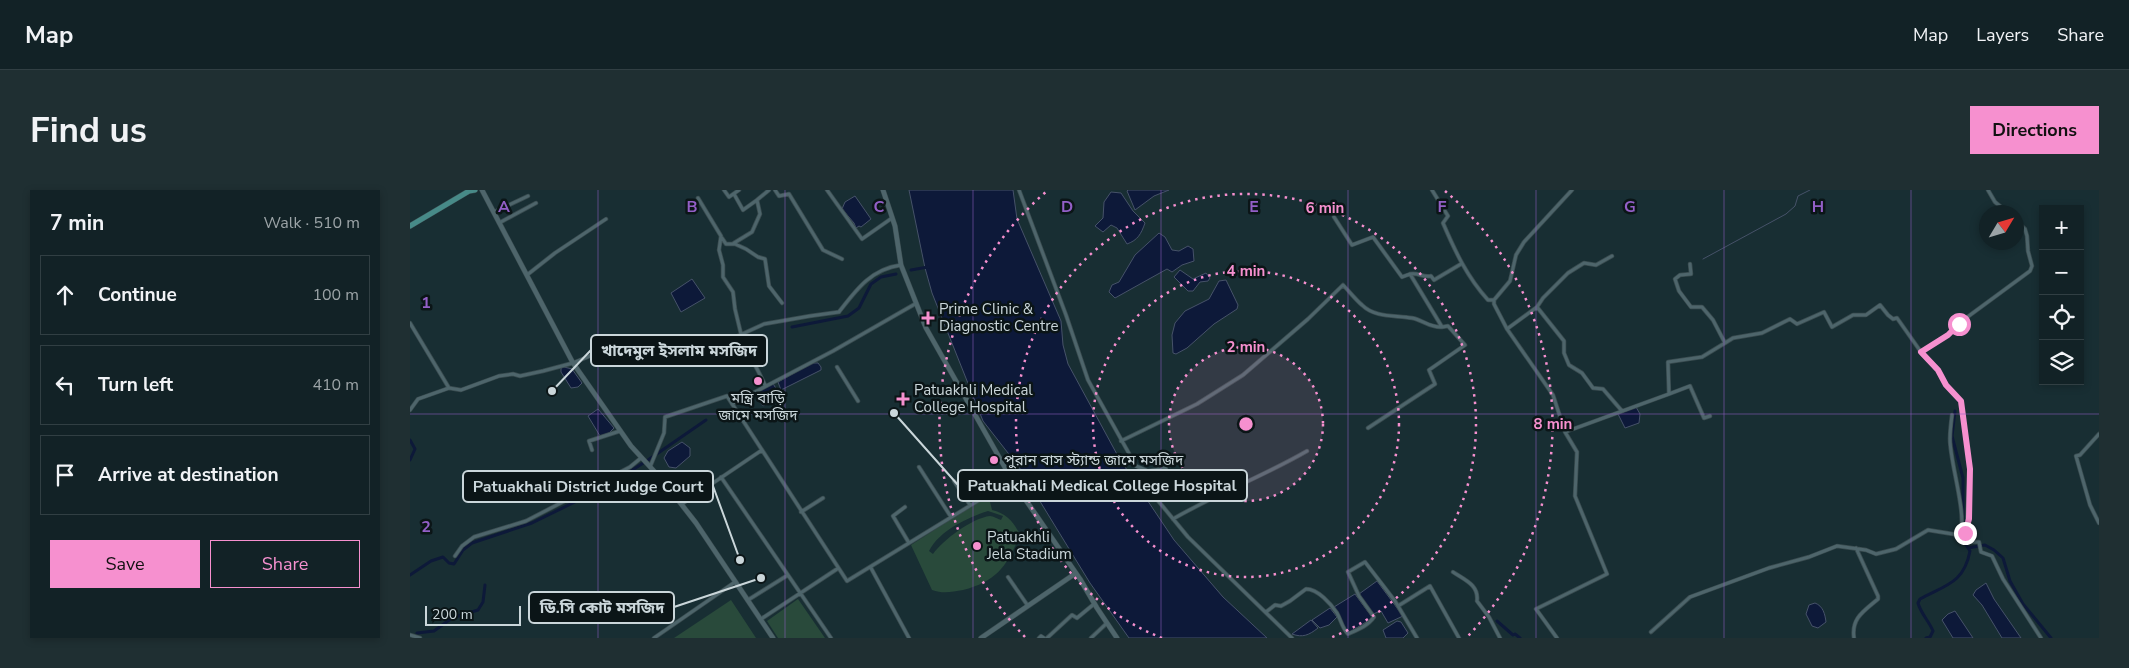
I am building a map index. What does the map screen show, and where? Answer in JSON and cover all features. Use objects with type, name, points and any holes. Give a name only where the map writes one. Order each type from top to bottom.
[{"type":"main road","points":[[410,226],[469,190],[475,190]]},
{"type":"street","points":[[482,190],[573,363],[620,431],[682,504],[773,638]]},
{"type":"street","points":[[724,190],[730,197],[739,190]]},
{"type":"street","points":[[734,194],[743,210],[769,190]]},
{"type":"street","points":[[775,190],[780,196],[789,194],[823,250],[830,255],[842,259]]},
{"type":"street","points":[[827,190],[862,239],[893,218]]},
{"type":"street","points":[[883,190],[893,218],[900,248],[900,264],[915,304],[939,354],[1012,480],[1076,573],[1117,638]]},
{"type":"street","points":[[1019,190],[1066,315],[1088,380],[1136,466],[1148,471],[1166,468]]},
{"type":"street","points":[[1432,190],[1448,216],[1443,223],[1461,264],[1488,300],[1494,300]]},
{"type":"street","points":[[1557,638],[1536,609],[1607,574],[1575,496],[1577,452],[1565,432],[1553,395],[1507,329],[1494,304],[1494,300],[1510,281],[1516,255],[1524,242],[1572,190]]},
{"type":"street","points":[[1988,190],[1999,205]]},
{"type":"street","points":[[494,212],[528,196]]},
{"type":"street","points":[[698,198],[726,244],[735,244],[765,259],[769,286],[782,303]]},
{"type":"street","points":[[731,245],[752,232],[760,214],[757,200]]},
{"type":"street","points":[[499,223],[536,203]]},
{"type":"street","points":[[1334,217],[1352,245],[1373,237],[1402,277],[1414,273],[1425,277],[1431,276],[1434,280],[1461,264]]},
{"type":"street","points":[[527,276],[555,253],[606,219]]},
{"type":"street","points":[[1921,352],[1948,335],[1962,321],[2030,271],[2032,266],[2024,229]]},
{"type":"street","points":[[721,236],[719,250],[723,266],[723,277],[734,292],[734,309],[741,334],[738,339],[738,346],[751,359],[765,385]]},
{"type":"street","points":[[1507,329],[1537,307],[1543,298],[1568,273],[1584,263],[1596,265],[1612,256]]},
{"type":"street","points":[[410,410],[418,399],[450,388],[461,390],[499,376],[513,374],[520,376],[573,363],[602,351],[614,352],[620,357],[625,354],[646,361],[674,361],[764,324],[839,312],[859,286],[875,273],[890,266],[900,264]]},
{"type":"street","points":[[1690,264],[1691,274],[1680,275],[1675,279],[1679,291],[1691,307],[1702,307],[1716,326],[1724,343]]},
{"type":"street","points":[[1410,274],[1442,327]]},
{"type":"street","points":[[1121,441],[1197,404],[1243,375],[1308,319],[1343,285],[1364,307],[1376,313],[1398,318],[1411,318],[1431,326],[1448,326],[1452,328],[1465,345],[1429,370],[1435,384],[1368,428]]},
{"type":"street","points":[[732,404],[833,351],[915,304]]},
{"type":"street","points":[[1669,394],[1668,362],[1702,356],[1733,338],[1762,333],[1790,319],[1797,324],[1824,312],[1832,327],[1853,315],[1866,315],[1880,305],[1893,319],[1897,318],[1921,352],[1938,370],[1946,385],[1961,401],[1970,469],[1966,542],[1979,542],[1981,552],[1992,556],[2003,579],[2041,638]]},
{"type":"street","points":[[1537,307],[1564,341],[1564,353],[1570,365],[1582,373],[1593,388],[1603,389],[1622,411]]},
{"type":"street","points":[[410,323],[450,388]]},
{"type":"street","points":[[837,367],[858,402]]},
{"type":"street","points":[[1565,432],[1690,386],[1704,418],[1710,416]]},
{"type":"street","points":[[649,466],[664,433],[665,417],[727,396],[844,579],[848,581],[1012,480]]},
{"type":"street","points":[[1651,632],[1690,597],[1769,568],[1809,558],[1837,546],[1856,548],[1876,554],[1896,549],[1928,530],[1957,536],[1960,534],[1961,512],[1949,439],[1952,415]]},
{"type":"street","points":[[592,450],[588,441],[620,431]]},
{"type":"street","points":[[2099,434],[2080,455],[2076,456],[2090,505],[2099,523]]},
{"type":"street","points":[[682,504],[762,450]]},
{"type":"street","points":[[1173,519],[1231,489],[1281,467],[1307,451]]},
{"type":"street","points":[[455,556],[462,546],[474,537],[504,529],[540,514],[630,467],[641,458]]},
{"type":"street","points":[[919,468],[951,517]]},
{"type":"street","points":[[1148,471],[1155,497],[1173,519],[1212,562],[1292,638]]},
{"type":"street","points":[[721,477],[831,638]]},
{"type":"street","points":[[954,481],[971,506]]},
{"type":"street","points":[[801,512],[823,498]]},
{"type":"street","points":[[905,507],[893,516],[909,543]]},
{"type":"street","points":[[1854,638],[1853,627],[1855,621],[1878,599],[1856,548]]},
{"type":"street","points":[[1266,612],[1275,605],[1281,606],[1306,589],[1310,589],[1325,598],[1337,613],[1343,629],[1348,634],[1355,631],[1370,622],[1374,617],[1359,596],[1348,572],[1364,562],[1398,606],[1417,638]]},
{"type":"street","points":[[761,619],[838,568]]},
{"type":"street","points":[[871,568],[909,638]]},
{"type":"street","points":[[1454,572],[1473,586],[1478,593],[1477,601],[1489,617],[1500,638]]},
{"type":"street","points":[[981,638],[1076,573]]},
{"type":"street","points":[[748,600],[788,575]]},
{"type":"street","points":[[1008,577],[1028,606]]},
{"type":"street","points":[[654,638],[736,581]]},
{"type":"street","points":[[1398,606],[1430,586],[1459,638]]},
{"type":"street","points":[[1048,638],[1073,614],[1077,618],[1094,604]]},
{"type":"street","points":[[1092,638],[1107,623]]},
{"type":"street","points":[[410,635],[420,638]]},
{"type":"street","points":[[1039,638],[1041,636],[1044,638]]},
{"type":"green space","name":"Patuakhli Jela Stadium","points":[[984,498],[990,502],[992,510],[1001,513],[1009,519],[1020,535],[1005,564],[993,577],[975,586],[951,592],[932,590],[911,545]],"holes":[[[988,511],[1003,516],[1001,520],[990,516],[975,521],[951,536],[933,554],[929,551],[947,531],[971,517]]]},
{"type":"green space","points":[[798,599],[825,638],[778,638],[767,621]]},
{"type":"green space","points":[[731,600],[756,638],[674,638]]},
{"type":"water","points":[[909,190],[1013,190],[1017,219],[1061,321],[1063,345],[1068,364],[1119,458],[1174,540],[1223,597],[1267,638],[1129,638],[1090,583],[1019,467],[983,421],[932,293]]},
{"type":"water","points":[[1128,190],[1169,190],[1154,196],[1135,210]]},
{"type":"water","points":[[1111,192],[1121,193],[1133,211],[1145,223],[1139,236],[1127,244],[1117,228],[1111,225],[1103,232],[1095,226],[1103,218],[1104,202]]},
{"type":"water","points":[[855,196],[871,219],[861,227],[856,228],[842,209],[845,202]]},
{"type":"water","points":[[1159,233],[1165,237],[1172,250],[1179,251],[1188,246],[1193,249],[1194,261],[1182,265],[1172,272],[1167,269],[1115,298],[1109,292],[1112,285],[1119,282],[1135,255]]},
{"type":"water","points":[[1180,270],[1193,279],[1206,273],[1210,278],[1208,281],[1200,282],[1193,291],[1188,291],[1174,277]]},
{"type":"water","points":[[692,279],[705,298],[681,312],[671,293]]},
{"type":"water","points":[[1226,280],[1238,305],[1237,309],[1214,324],[1187,348],[1176,354],[1173,353],[1172,335],[1175,323],[1185,311],[1209,299],[1219,281]]},
{"type":"water","points":[[812,363],[818,363],[821,370],[781,390],[778,382]]},
{"type":"water","points":[[561,368],[572,369],[582,383],[578,387],[571,388],[561,372]]},
{"type":"water","points":[[772,382],[780,395],[763,406],[755,394]]},
{"type":"water","points":[[1636,407],[1640,414],[1639,423],[1625,428],[1618,414]]},
{"type":"water","points":[[598,409],[614,428],[609,433],[600,436],[588,416]]},
{"type":"water","points":[[682,442],[690,448],[690,456],[676,468],[669,467],[664,458],[668,451]]},
{"type":"water","points":[[1377,581],[1403,616],[1388,623],[1381,611],[1373,614],[1359,594]]},
{"type":"water","points":[[1986,583],[1994,599],[2021,638],[2002,638],[1982,605],[1973,595],[1976,590]]},
{"type":"water","points":[[1355,594],[1372,617],[1350,632],[1344,627],[1334,607]]},
{"type":"water","points":[[1815,603],[1823,611],[1826,622],[1818,628],[1812,626],[1806,614],[1809,605]]},
{"type":"water","points":[[1330,608],[1337,617],[1329,625],[1320,628],[1312,620]]},
{"type":"water","points":[[1955,611],[1973,638],[1953,638],[1942,620],[1948,614]]},
{"type":"water","points":[[1311,620],[1318,628],[1306,635],[1292,634]]},
{"type":"water","points":[[1397,621],[1401,622],[1408,633],[1403,638],[1386,638],[1383,630]]},
{"type":"waterway","points":[[1703,259],[1786,214],[1795,206],[1798,196],[1810,190]]},
{"type":"waterway","points":[[911,270],[928,267]]},
{"type":"waterway","points":[[792,327],[848,316],[859,308],[871,284],[881,277],[896,274]]},
{"type":"waterway","points":[[1926,638],[1930,637],[1933,631],[1919,607],[1920,599],[1946,586],[1958,577],[1967,562],[1970,551],[1963,540],[1963,478],[1952,436],[1955,411]]},
{"type":"waterway","points":[[410,575],[431,561],[443,557],[449,563],[454,564],[463,550],[472,543],[532,523],[589,495],[611,479],[623,476],[648,460],[706,420]]},
{"type":"waterway","points":[[410,440],[415,449],[410,460]]},
{"type":"waterway","points":[[1968,548],[1985,545],[2003,558],[2010,581],[2023,604],[2051,638]]},
{"type":"waterway","points":[[417,633],[434,631],[452,618],[478,610],[483,602],[485,585]]},
{"type":"waterway","points":[[1497,621],[1513,635],[1515,634],[1520,638]]},
{"type":"place","name":"Prime Clinic & Diagnostic Centre","points":[[928,318]]},
{"type":"place","name":"মন্ত্রি বাড়ি জামে মসজিদ","points":[[758,381]]},
{"type":"place","name":"খাদেমুল ইসলাম মসজিদ","points":[[552,391]]},
{"type":"place","name":"Patuakhli Medical College Hospital","points":[[903,399]]},
{"type":"place","name":"Patuakhali Medical College Hospital","points":[[894,413]]},
{"type":"place","name":"পুরান বাস স্ট্যান্ড জামে মসজিদ","points":[[994,460]]},
{"type":"place","name":"Patuakhli Jela Stadium","points":[[977,546]]},
{"type":"place","name":"Patuakhali District Judge Court","points":[[740,560]]},
{"type":"place","name":"ডি.সি কোট মসজিদ","points":[[761,578]]},
{"type":"route","points":[[1959,324],[1948,335],[1921,352],[1938,370],[1946,385],[1961,401],[1970,469],[1969,519],[1965,533]]}]
